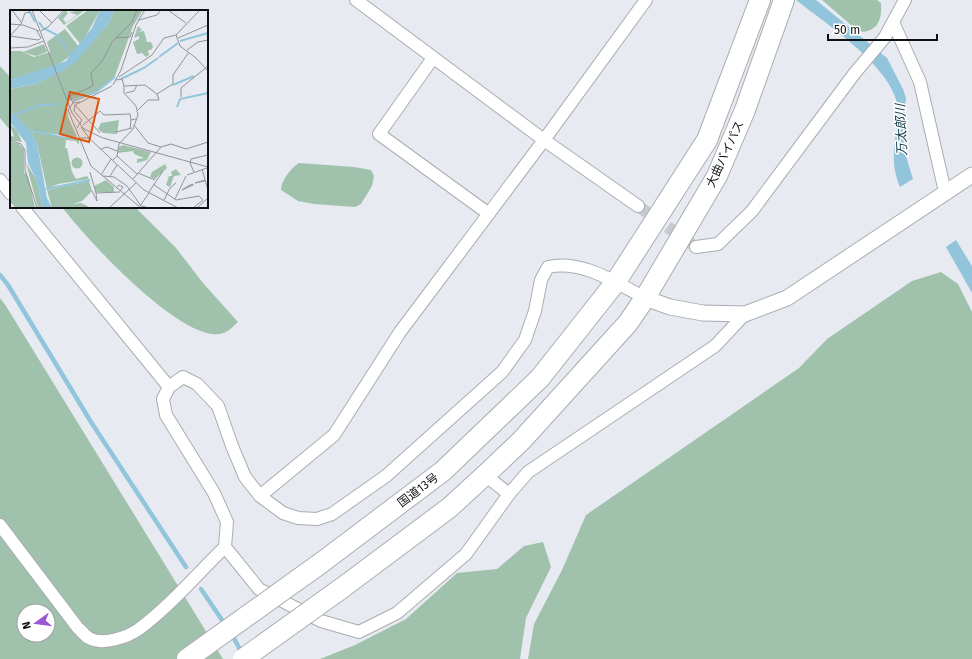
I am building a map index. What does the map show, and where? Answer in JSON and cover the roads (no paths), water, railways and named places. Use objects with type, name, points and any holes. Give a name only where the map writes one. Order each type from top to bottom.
[{"type":"highway","name":"大曲バイパス","points":[[615,283],[707,140],[760,0]]},
{"type":"highway","name":"大曲バイパス","points":[[645,298],[717,176],[745,110],[784,0]]},
{"type":"highway","name":"国道13号","points":[[187,659],[321,563],[449,465],[540,378],[615,283]]},
{"type":"highway","points":[[243,659],[342,588],[449,508],[532,429],[628,323],[645,298]]},
{"type":"street","points":[[356,0],[544,140],[638,206]]},
{"type":"street","points":[[260,496],[334,435],[400,332],[544,140],[646,0]]},
{"type":"street","points":[[696,247],[718,244],[752,211],[854,74],[885,37],[905,0]]},
{"type":"street","points":[[893,22],[920,82],[945,192]]},
{"type":"street","points":[[433,58],[379,134],[489,214]]},
{"type":"street","points":[[0,525],[78,628],[90,639],[99,641],[126,636],[138,630],[161,610],[225,547],[227,522],[217,500],[166,415],[163,399],[169,387],[183,377],[197,384],[218,406],[245,477],[260,496],[283,513],[298,518],[317,519],[332,514],[386,476],[502,372],[525,340],[535,311],[541,280],[548,267],[560,264],[576,266],[645,298],[670,307],[703,313],[745,314],[787,298],[945,192],[972,176]]},
{"type":"street","points":[[0,180],[10,193]]},
{"type":"street","points":[[23,208],[169,387]]},
{"type":"street","points":[[225,547],[259,588],[321,621],[359,632],[397,613],[466,554],[509,494],[528,472],[715,346],[745,314]]},
{"type":"street","points":[[485,475],[509,494]]},
{"type":"water","name":"万太郎川","points":[[796,0],[816,0],[887,58],[906,98],[903,129],[905,153],[913,179],[900,187],[894,167],[894,149],[898,112],[895,96],[887,80],[858,49]]},
{"type":"water","points":[[956,240],[972,266],[972,293],[946,247]]},
{"type":"waterway","points":[[0,275],[8,285],[91,422],[186,567]]},
{"type":"waterway","points":[[201,589],[226,626]]},
{"type":"waterway","points":[[231,633],[242,653]]},
{"type":"tunnel","points":[[638,206],[696,247]]}]
